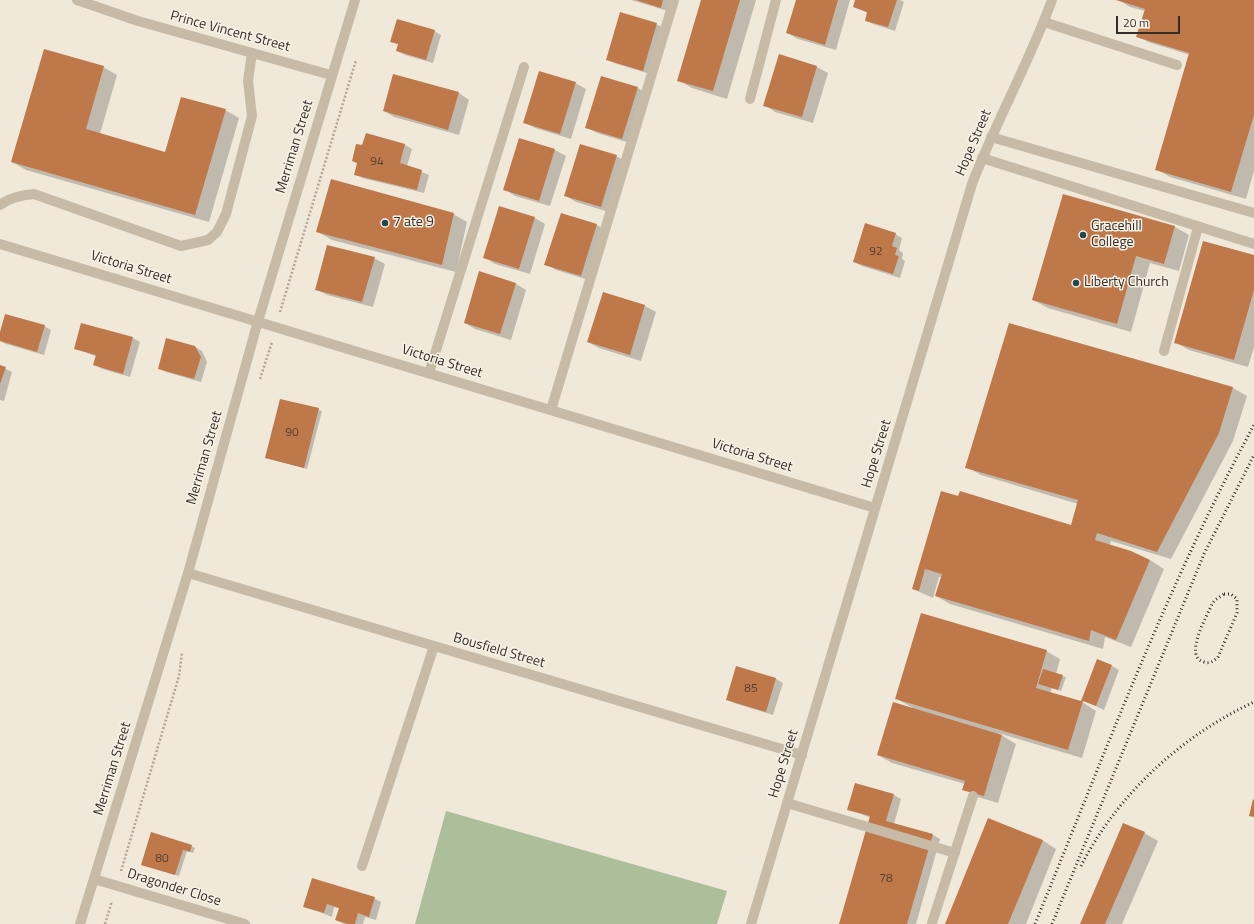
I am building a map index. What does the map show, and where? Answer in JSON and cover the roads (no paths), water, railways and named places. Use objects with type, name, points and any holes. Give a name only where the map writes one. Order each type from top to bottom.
[{"type":"street","name":"Prince Vincent Street","points":[[77,0],[138,21],[331,74]]},
{"type":"street","name":"Merriman Street","points":[[80,924],[188,573],[258,321],[331,74],[355,0]]},
{"type":"street","points":[[551,410],[674,0]]},
{"type":"street","points":[[750,99],[776,0]]},
{"type":"street","name":"Hope Street","points":[[751,924],[972,184],[990,137],[1044,22],[1052,0]]},
{"type":"street","points":[[1044,22],[1177,65]]},
{"type":"street","points":[[0,205],[18,196],[34,194],[181,246],[208,240],[217,232],[226,214],[252,116],[248,81],[252,52]]},
{"type":"street","points":[[429,373],[524,67]]},
{"type":"street","points":[[990,137],[1254,213]]},
{"type":"street","points":[[982,158],[1254,244]]},
{"type":"street","points":[[1164,352],[1198,227]]},
{"type":"street","name":"Victoria Street","points":[[0,244],[276,326],[875,508]]},
{"type":"street","name":"Bousfield Street","points":[[188,573],[802,755]]},
{"type":"street","points":[[362,866],[434,646]]},
{"type":"street","points":[[932,923],[973,796]]},
{"type":"street","points":[[787,803],[955,853]]},
{"type":"street","name":"Dragonder Close","points":[[94,879],[245,924]]},
{"type":"railway","points":[[1035,924],[1112,734],[1165,609],[1222,485],[1254,425]]},
{"type":"railway","points":[[1052,924],[1204,554],[1254,455]]},
{"type":"railway","points":[[1224,594],[1231,594],[1237,599],[1237,613],[1218,657],[1212,662],[1204,662],[1198,659],[1196,653],[1198,636],[1212,604],[1224,594]]},
{"type":"railway","points":[[1081,866],[1113,815],[1132,792],[1154,770],[1201,732],[1254,702]]},
{"type":"place","name":"7 ate 9","points":[[385,223]]},
{"type":"place","name":"Gracehill College","points":[[1083,235]]},
{"type":"place","name":"Liberty Church","points":[[1076,283]]}]
